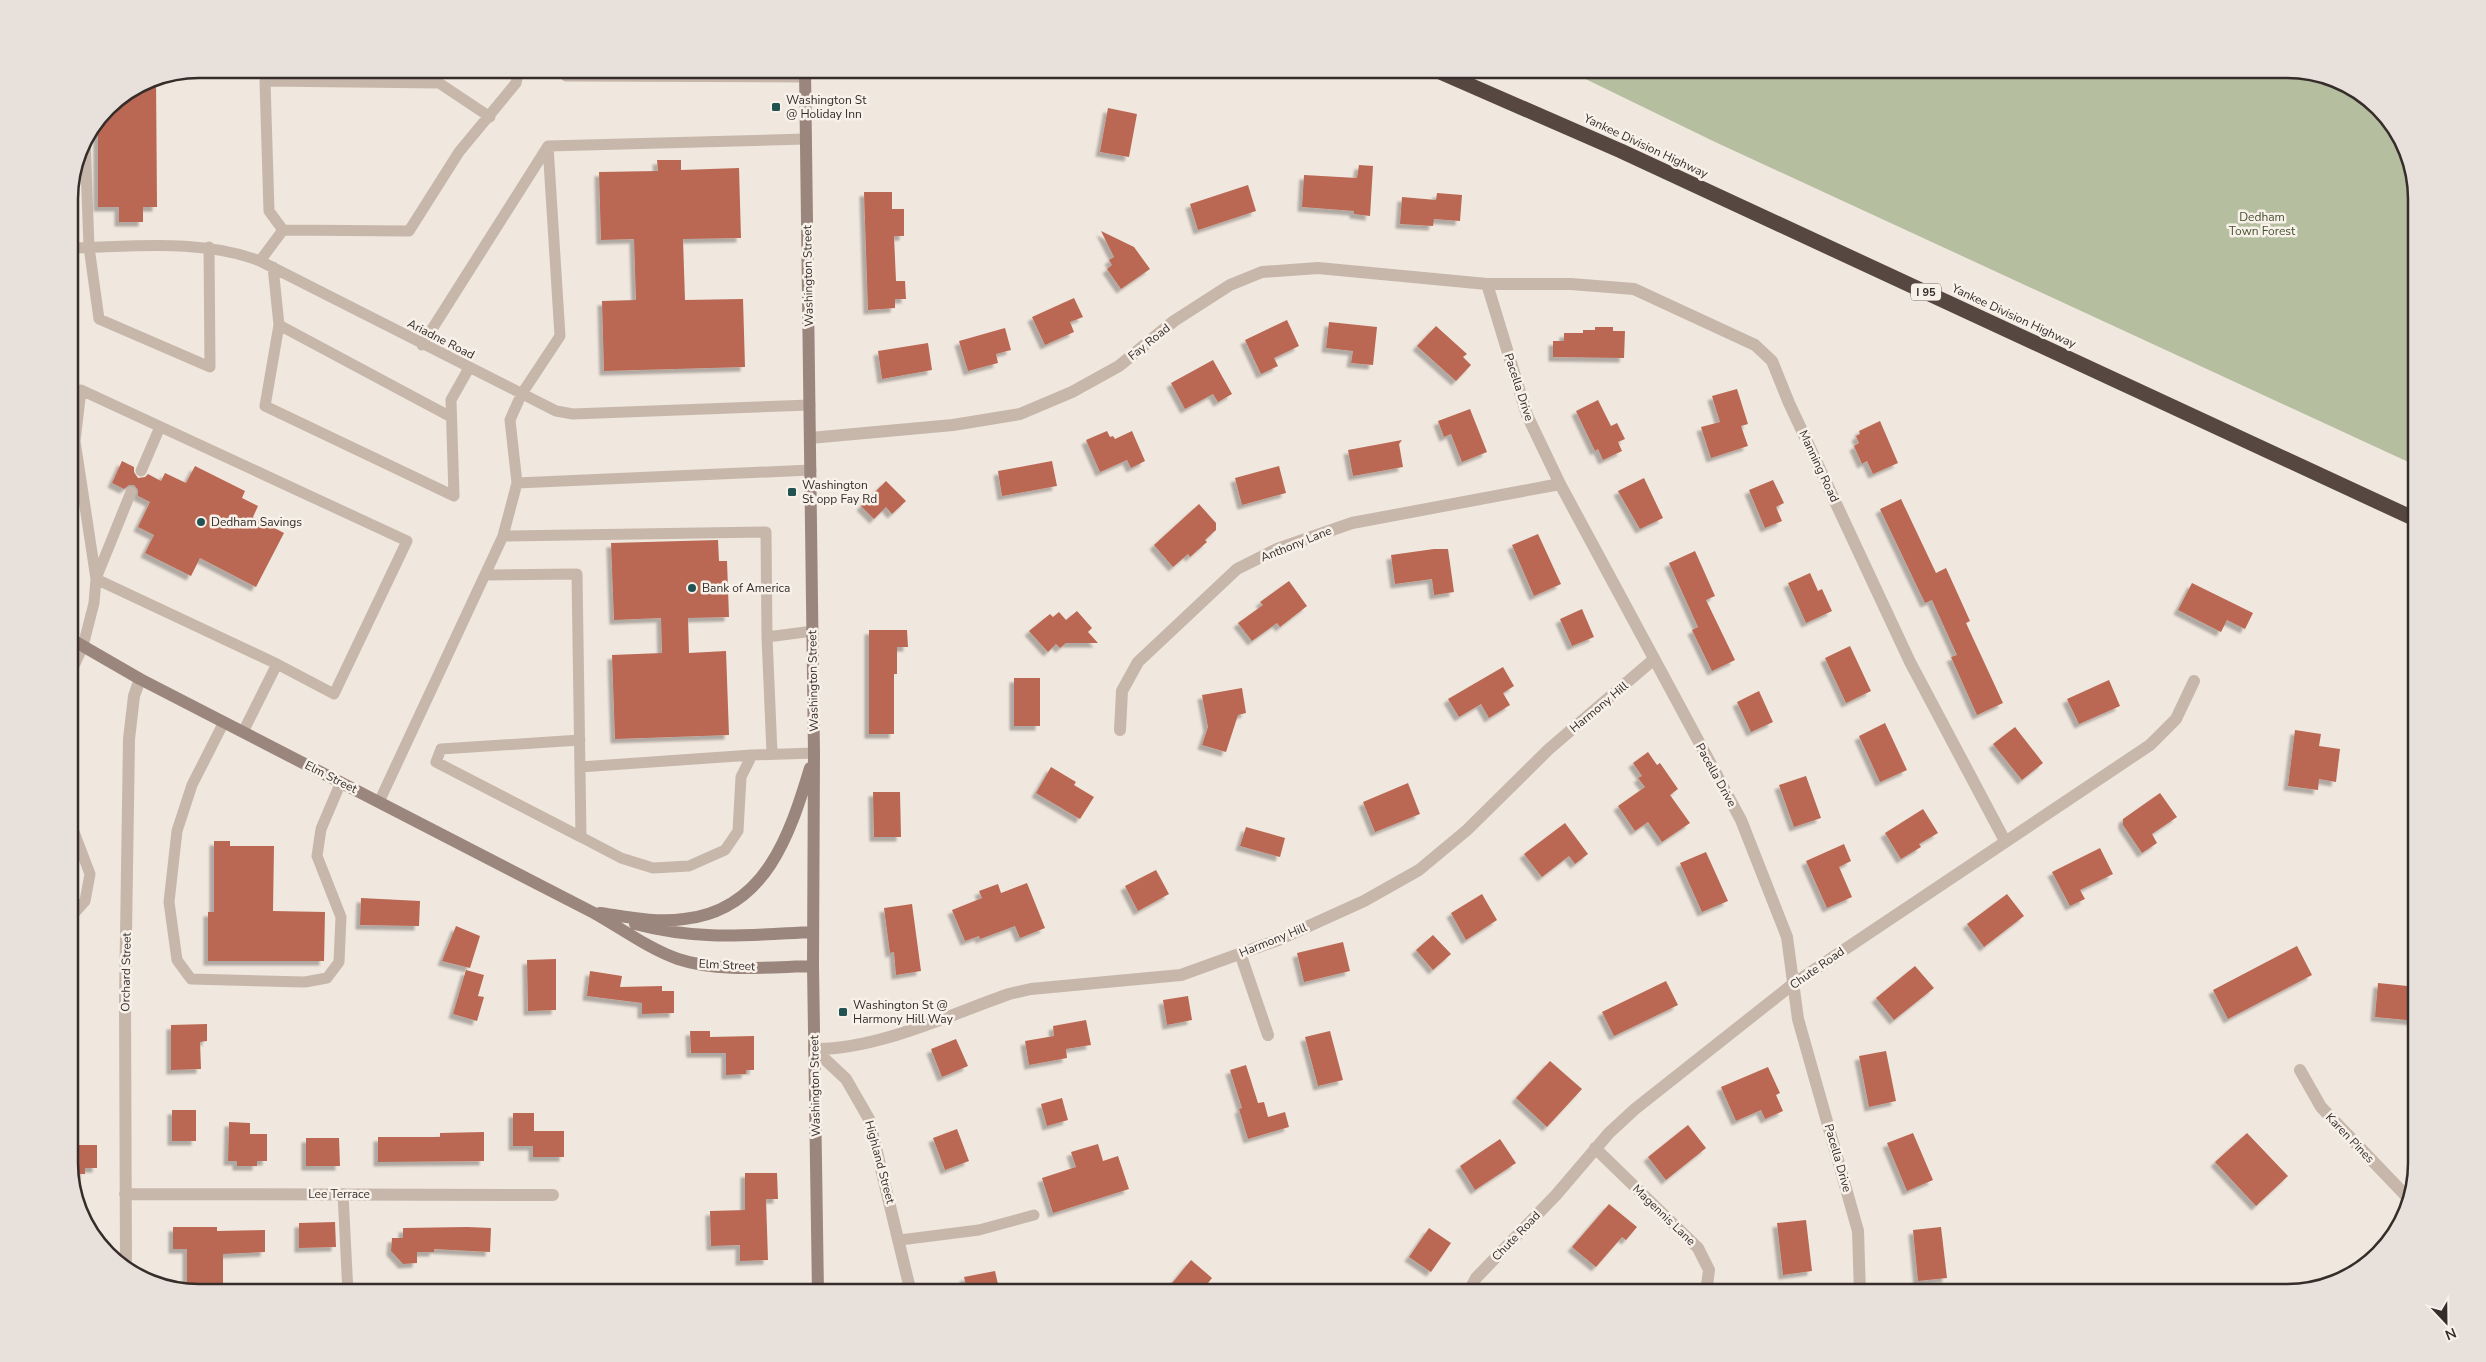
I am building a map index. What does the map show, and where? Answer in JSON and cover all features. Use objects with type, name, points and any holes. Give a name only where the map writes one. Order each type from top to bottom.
[{"type":"highway","name":"Yankee Division Highway","points":[[1454,78],[1621,151],[2408,516]]},
{"type":"main road","name":"Washington Street","points":[[805,78],[813,631],[813,966],[818,1284]]},
{"type":"main road","name":"Elm Street","points":[[78,643],[140,679],[594,913],[659,951],[678,959],[713,966],[813,966]]},
{"type":"main road","points":[[594,913],[638,918],[685,920],[722,908],[740,896],[757,882],[780,852],[794,820],[814,753]]},
{"type":"main road","name":"Elm Street","points":[[594,913],[684,935],[720,937],[813,932]]},
{"type":"street","name":"Fay Road","points":[[810,438],[953,425],[1020,414],[1072,392],[1118,366],[1174,321],[1230,285],[1262,272],[1318,268],[1487,284]]},
{"type":"street","name":"Pacella Drive","points":[[1487,284],[1526,415],[1560,484],[1653,660],[1741,820],[1787,937],[1798,1019],[1858,1230],[1860,1284]]},
{"type":"street","name":"Manning Road","points":[[1487,284],[1571,284],[1634,289],[1755,345],[1772,361],[1793,412],[1910,662],[2005,841]]},
{"type":"street","name":"Anthony Lane","points":[[1120,730],[1122,691],[1138,662],[1237,570],[1277,549],[1352,523],[1560,484]]},
{"type":"street","name":"Harmony Hill","points":[[814,1049],[837,1049],[870,1043],[1009,994],[1031,989],[1181,975],[1278,940],[1364,901],[1420,870],[1467,830],[1549,749],[1653,660]]},
{"type":"street","name":"Orchard Street","points":[[126,1260],[128,739],[134,696],[140,679]]},
{"type":"street","name":"Chute Road","points":[[1473,1284],[1476,1278],[1556,1195],[1595,1148],[1635,1108],[1793,984],[2150,745],[2176,719],[2194,681]]},
{"type":"street","points":[[1240,953],[1268,1035]]},
{"type":"street","name":"Highland Street","points":[[814,1049],[846,1079],[866,1111],[876,1142],[909,1284]]},
{"type":"street","name":"Karen Pines","points":[[2300,1070],[2321,1107],[2404,1194]]},
{"type":"street","name":"Magennis Lane","points":[[1595,1148],[1698,1248],[1708,1270],[1707,1284]]},
{"type":"street","name":"Lee Terrace","points":[[125,1194],[553,1194]]},
{"type":"lane","points":[[265,78],[269,211],[283,230]]},
{"type":"lane","points":[[330,78],[439,83],[490,117]]},
{"type":"lane","points":[[283,230],[409,231],[459,152],[490,117],[516,83],[517,78]]},
{"type":"lane","points":[[548,146],[806,138]]},
{"type":"lane","points":[[422,345],[548,146]]},
{"type":"lane","points":[[379,802],[503,536],[516,483],[510,420],[521,396],[560,336],[548,146]]},
{"type":"lane","points":[[86,156],[89,247],[99,319],[210,367],[209,247]]},
{"type":"lane","points":[[260,260],[283,230]]},
{"type":"lane","name":"Ariadne Road","points":[[78,248],[209,247],[239,253],[260,260],[521,396],[556,411],[573,414],[810,405]]},
{"type":"lane","points":[[273,267],[279,325],[266,406],[454,496],[451,400],[468,368]]},
{"type":"lane","points":[[279,325],[451,417]]},
{"type":"lane","points":[[78,415],[81,390],[407,541],[334,694],[277,664],[96,578]]},
{"type":"lane","points":[[141,471],[160,427]]},
{"type":"lane","points":[[78,460],[96,578],[94,603],[84,646],[78,658]]},
{"type":"lane","points":[[516,483],[811,470]]},
{"type":"lane","points":[[96,578],[130,492]]},
{"type":"lane","points":[[503,536],[766,532],[767,637],[772,753]]},
{"type":"lane","points":[[486,575],[577,574],[581,838]]},
{"type":"lane","points":[[767,637],[813,631]]},
{"type":"lane","points":[[243,732],[277,664]]},
{"type":"lane","points":[[224,722],[192,785],[177,830],[169,902],[178,960],[191,979],[305,982],[327,978],[339,962],[341,917],[317,856],[321,829],[341,782]]},
{"type":"lane","points":[[580,740],[441,750],[436,762],[621,858],[653,868],[689,866],[726,850],[738,831],[741,777],[752,756]]},
{"type":"lane","points":[[580,767],[752,756],[772,753],[814,753]]},
{"type":"lane","points":[[78,843],[90,874],[85,901],[78,909]]},
{"type":"lane","points":[[343,1194],[348,1284]]},
{"type":"lane","points":[[900,1240],[979,1230],[1034,1215]]},
{"type":"green space","name":"Dedham Town Forest","points":[[1584,78],[2288,78],[2319,82],[2341,90],[2367,107],[2379,119],[2396,145],[2406,175],[2408,190],[2408,462],[1713,141]]},
{"type":"building","points":[[156,85],[157,207],[143,207],[143,222],[119,222],[119,207],[98,207],[98,132],[107,119],[125,102]]},
{"type":"building","points":[[1108,108],[1137,114],[1129,157],[1100,152]]},
{"type":"building","points":[[657,160],[681,160],[681,170],[739,168],[741,238],[683,239],[685,300],[743,299],[745,367],[604,371],[602,301],[636,300],[634,239],[601,240],[599,172],[658,171]]},
{"type":"building","points":[[1359,165],[1373,166],[1370,216],[1354,214],[1354,211],[1302,207],[1304,175],[1357,178]]},
{"type":"building","points":[[1248,185],[1256,211],[1198,230],[1190,204]]},
{"type":"building","points":[[864,192],[892,192],[892,209],[904,209],[904,236],[894,236],[896,281],[905,281],[906,299],[895,299],[895,308],[868,310]]},
{"type":"building","points":[[1437,193],[1462,195],[1460,221],[1434,219],[1433,226],[1400,224],[1402,197],[1436,200]]},
{"type":"building","points":[[1101,231],[1134,247],[1150,269],[1121,289],[1107,269],[1112,265],[1109,260],[1114,257]]},
{"type":"building","points":[[1074,298],[1083,317],[1070,322],[1074,332],[1045,345],[1032,317]]},
{"type":"building","points":[[1287,320],[1299,346],[1274,358],[1278,366],[1261,374],[1245,340]]},
{"type":"building","points":[[1329,322],[1377,327],[1373,365],[1351,363],[1353,351],[1326,348]]},
{"type":"building","points":[[1436,326],[1467,354],[1463,357],[1471,365],[1456,381],[1417,346]]},
{"type":"building","points":[[1595,327],[1613,327],[1613,331],[1625,331],[1624,358],[1553,357],[1553,341],[1564,341],[1564,333],[1583,333],[1583,330],[1595,330]]},
{"type":"building","points":[[1005,328],[1011,350],[996,354],[998,363],[968,371],[959,341]]},
{"type":"building","points":[[928,343],[932,370],[882,379],[878,351]]},
{"type":"building","points":[[1213,360],[1232,394],[1218,402],[1213,394],[1185,409],[1171,383]]},
{"type":"building","points":[[1737,389],[1748,424],[1741,426],[1748,446],[1711,458],[1701,427],[1720,422],[1712,396]]},
{"type":"building","points":[[1598,400],[1611,426],[1617,423],[1625,439],[1618,442],[1622,451],[1603,460],[1598,449],[1595,451],[1576,411]]},
{"type":"building","points":[[1470,409],[1487,452],[1462,462],[1451,434],[1444,437],[1438,421]]},
{"type":"building","points":[[1880,421],[1898,463],[1873,474],[1867,461],[1862,464],[1854,446],[1859,443],[1856,436],[1860,434],[1859,431]]},
{"type":"building","points":[[1107,431],[1110,437],[1113,436],[1115,439],[1132,431],[1145,461],[1131,468],[1127,460],[1100,472],[1086,440]]},
{"type":"building","points":[[1402,440],[1399,444],[1403,467],[1353,476],[1348,450]]},
{"type":"building","name":"Dedham Savings","points":[[122,461],[134,467],[134,472],[138,478],[145,477],[148,474],[161,481],[165,473],[186,483],[195,466],[245,491],[242,498],[258,506],[253,517],[284,533],[256,587],[200,558],[191,576],[145,553],[154,535],[138,527],[150,502],[138,496],[138,490],[134,485],[129,485],[124,489],[112,483]]},
{"type":"building","points":[[1052,461],[1057,486],[1002,496],[998,471]]},
{"type":"building","points":[[1279,466],[1286,493],[1242,505],[1235,478]]},
{"type":"building","points":[[1644,478],[1663,518],[1640,529],[1618,491]]},
{"type":"building","points":[[1773,480],[1784,503],[1776,507],[1782,521],[1765,528],[1749,490]]},
{"type":"building","points":[[886,481],[906,501],[892,514],[886,507],[874,519],[861,506]]},
{"type":"building","points":[[1901,499],[1936,573],[1946,568],[1970,621],[1966,623],[2003,703],[1977,715],[1951,657],[1957,655],[1932,600],[1925,603],[1880,509]]},
{"type":"building","points":[[1199,504],[1216,523],[1216,530],[1205,540],[1207,542],[1190,557],[1188,554],[1173,567],[1154,545]]},
{"type":"building","points":[[1538,534],[1561,584],[1534,596],[1512,545]]},
{"type":"building","points":[[718,540],[719,561],[727,561],[729,617],[688,618],[689,653],[726,651],[729,735],[615,739],[612,655],[662,653],[661,618],[614,620],[611,543]]},
{"type":"building","points":[[1448,549],[1454,592],[1434,595],[1432,579],[1395,584],[1391,555]]},
{"type":"building","points":[[1695,551],[1715,596],[1706,600],[1735,660],[1712,671],[1692,630],[1698,627],[1669,563]]},
{"type":"building","points":[[1810,573],[1818,591],[1822,589],[1832,611],[1806,623],[1788,583]]},
{"type":"building","points":[[1289,581],[1307,606],[1280,627],[1277,623],[1252,641],[1238,623],[1263,605],[1260,602]]},
{"type":"building","points":[[2192,583],[2253,613],[2245,629],[2227,620],[2221,632],[2178,610]]},
{"type":"building","points":[[1582,609],[1594,637],[1572,646],[1560,619]]},
{"type":"building","points":[[1077,611],[1092,628],[1088,632],[1098,643],[1066,643],[1060,648],[1056,644],[1048,652],[1029,631],[1050,614],[1053,617],[1059,612],[1066,620]]},
{"type":"building","points":[[869,630],[907,630],[908,647],[897,647],[897,674],[894,674],[894,734],[869,734]]},
{"type":"building","points":[[1850,646],[1871,691],[1846,703],[1825,658]]},
{"type":"building","points":[[1503,667],[1514,686],[1503,693],[1510,705],[1489,718],[1481,704],[1459,717],[1448,699]]},
{"type":"building","points":[[1014,678],[1040,678],[1040,726],[1014,726]]},
{"type":"building","points":[[2109,680],[2120,706],[2079,724],[2067,699]]},
{"type":"building","points":[[1242,688],[1246,713],[1238,715],[1226,752],[1202,745],[1208,727],[1202,695]]},
{"type":"building","points":[[1759,691],[1773,722],[1751,732],[1737,702]]},
{"type":"building","points":[[1885,723],[1907,770],[1880,782],[1859,736]]},
{"type":"building","points":[[2015,727],[2043,763],[2022,780],[1993,744]]},
{"type":"building","points":[[2295,730],[2321,734],[2319,746],[2340,749],[2336,782],[2319,779],[2318,790],[2288,786]]},
{"type":"building","points":[[1648,752],[1657,765],[1660,763],[1678,789],[1670,795],[1690,823],[1662,842],[1648,822],[1635,831],[1618,806],[1645,787],[1638,778],[1642,776],[1633,763]]},
{"type":"building","points":[[1051,767],[1076,782],[1074,785],[1094,797],[1080,819],[1036,793]]},
{"type":"building","points":[[1806,776],[1821,818],[1794,827],[1779,785]]},
{"type":"building","points":[[1408,783],[1420,814],[1375,832],[1363,802]]},
{"type":"building","points":[[873,792],[900,792],[901,837],[874,837]]},
{"type":"building","points":[[2160,793],[2177,817],[2152,834],[2157,843],[2142,853],[2123,825],[2123,819]]},
{"type":"building","points":[[1923,809],[1938,833],[1919,844],[1921,847],[1901,859],[1885,833]]},
{"type":"building","points":[[1565,823],[1588,854],[1575,864],[1569,856],[1542,877],[1524,854]]},
{"type":"building","points":[[1246,827],[1285,838],[1280,857],[1240,846]]},
{"type":"building","points":[[214,841],[230,841],[230,846],[274,846],[273,911],[325,912],[324,961],[208,961],[208,912],[214,912]]},
{"type":"building","points":[[1844,844],[1851,861],[1839,867],[1852,897],[1827,908],[1806,861]]},
{"type":"building","points":[[2100,848],[2113,874],[2080,890],[2085,899],[2070,906],[2052,872]]},
{"type":"building","points":[[1706,852],[1728,901],[1702,912],[1680,863]]},
{"type":"building","points":[[1156,870],[1169,894],[1138,911],[1125,886]]},
{"type":"building","points":[[1027,883],[1045,928],[1020,938],[1015,926],[980,939],[979,936],[965,941],[952,910],[982,898],[979,891],[998,884],[1001,893]]},
{"type":"building","points":[[1482,894],[1497,920],[1466,940],[1451,913]]},
{"type":"building","points":[[2007,894],[2024,916],[1984,947],[1967,924]]},
{"type":"building","points":[[361,898],[420,901],[419,926],[360,925]]},
{"type":"building","points":[[912,904],[921,971],[896,975],[894,952],[890,953],[884,908]]},
{"type":"building","points":[[456,926],[480,936],[470,968],[442,961]]},
{"type":"building","points":[[1433,935],[1451,954],[1433,970],[1416,950]]},
{"type":"building","points":[[1343,942],[1350,971],[1304,982],[1297,953]]},
{"type":"building","points":[[2297,946],[2312,975],[2228,1019],[2213,990]]},
{"type":"building","points":[[556,959],[556,1010],[528,1011],[527,960]]},
{"type":"building","points":[[1915,966],[1934,988],[1894,1020],[1876,998]]},
{"type":"building","points":[[466,970],[484,975],[478,996],[484,997],[477,1021],[453,1014]]},
{"type":"building","points":[[590,971],[622,976],[620,987],[662,986],[662,991],[674,991],[674,1013],[642,1014],[642,1003],[587,996]]},
{"type":"building","points":[[1666,981],[1678,1005],[1614,1036],[1602,1012]]},
{"type":"building","points":[[2378,983],[2408,986],[2408,1020],[2375,1017]]},
{"type":"building","points":[[1188,996],[1192,1020],[1167,1025],[1163,1000]]},
{"type":"building","points":[[1086,1020],[1091,1045],[1066,1049],[1067,1058],[1029,1065],[1025,1041],[1054,1036],[1053,1026]]},
{"type":"building","points":[[207,1024],[207,1041],[200,1042],[201,1069],[171,1070],[171,1025]]},
{"type":"building","points":[[690,1031],[710,1031],[710,1037],[754,1036],[754,1070],[746,1070],[746,1074],[726,1075],[726,1053],[691,1053]]},
{"type":"building","points":[[1330,1031],[1343,1080],[1318,1086],[1305,1037]]},
{"type":"building","points":[[956,1039],[968,1066],[942,1077],[931,1049]]},
{"type":"building","points":[[1886,1051],[1896,1101],[1869,1107],[1859,1056]]},
{"type":"building","points":[[1550,1061],[1582,1089],[1547,1127],[1516,1098]]},
{"type":"building","points":[[1246,1065],[1258,1103],[1264,1102],[1268,1117],[1285,1112],[1289,1127],[1248,1139],[1239,1109],[1242,1108],[1230,1070]]},
{"type":"building","points":[[1768,1067],[1780,1093],[1776,1095],[1783,1111],[1765,1119],[1761,1110],[1736,1121],[1721,1087]]},
{"type":"building","points":[[1062,1098],[1068,1120],[1047,1126],[1041,1104]]},
{"type":"building","points":[[172,1110],[196,1110],[196,1141],[172,1141]]},
{"type":"building","points":[[513,1113],[534,1113],[534,1131],[564,1131],[564,1157],[533,1157],[533,1146],[513,1146]]},
{"type":"building","points":[[229,1122],[250,1123],[250,1134],[267,1134],[267,1161],[257,1161],[257,1166],[237,1166],[237,1161],[228,1161]]},
{"type":"building","points":[[1688,1125],[1706,1148],[1666,1180],[1648,1157]]},
{"type":"building","points":[[957,1129],[969,1161],[945,1170],[933,1138]]},
{"type":"building","points":[[484,1132],[484,1161],[378,1162],[378,1137],[440,1137],[440,1133]]},
{"type":"building","points":[[1913,1133],[1933,1180],[1907,1191],[1887,1143]]},
{"type":"building","points":[[2247,1133],[2288,1176],[2256,1206],[2215,1162]]},
{"type":"building","points":[[306,1138],[339,1138],[340,1166],[306,1166]]},
{"type":"building","points":[[1500,1139],[1516,1163],[1475,1190],[1460,1166]]},
{"type":"building","points":[[1098,1144],[1103,1161],[1118,1156],[1129,1189],[1053,1213],[1042,1178],[1076,1167],[1071,1152]]},
{"type":"building","points":[[78,1145],[97,1145],[97,1168],[85,1168],[85,1174],[78,1174]]},
{"type":"building","points":[[745,1173],[777,1173],[778,1199],[766,1199],[768,1260],[740,1261],[740,1245],[711,1246],[710,1211],[745,1210]]},
{"type":"building","points":[[1609,1204],[1637,1227],[1626,1240],[1622,1237],[1596,1267],[1572,1247]]},
{"type":"building","points":[[1806,1220],[1812,1271],[1783,1275],[1777,1223]]},
{"type":"building","points":[[335,1222],[336,1247],[299,1248],[299,1223]]},
{"type":"building","points":[[173,1227],[217,1227],[217,1231],[265,1230],[265,1252],[223,1254],[223,1284],[187,1283],[187,1249],[173,1249]]},
{"type":"building","points":[[1941,1227],[1947,1278],[1918,1281],[1913,1230]]},
{"type":"building","points":[[403,1228],[491,1228],[490,1252],[434,1249],[434,1252],[417,1252],[417,1263],[403,1264],[391,1251],[392,1238],[403,1238]]},
{"type":"building","points":[[1429,1228],[1451,1243],[1431,1272],[1409,1257]]},
{"type":"building","points":[[1191,1260],[1212,1278],[1207,1284],[1171,1284]]},
{"type":"building","points":[[995,1271],[998,1284],[966,1284],[964,1277]]},
{"type":"place","name":"Washington St @ Holiday Inn","points":[[776,107]]},
{"type":"place","name":"Washington St opp Fay Rd","points":[[792,492]]},
{"type":"place","name":"Dedham Savings","points":[[201,522]]},
{"type":"place","name":"Bank of America","points":[[692,588]]},
{"type":"place","name":"Washington St @ Harmony Hill Way","points":[[843,1012]]}]
